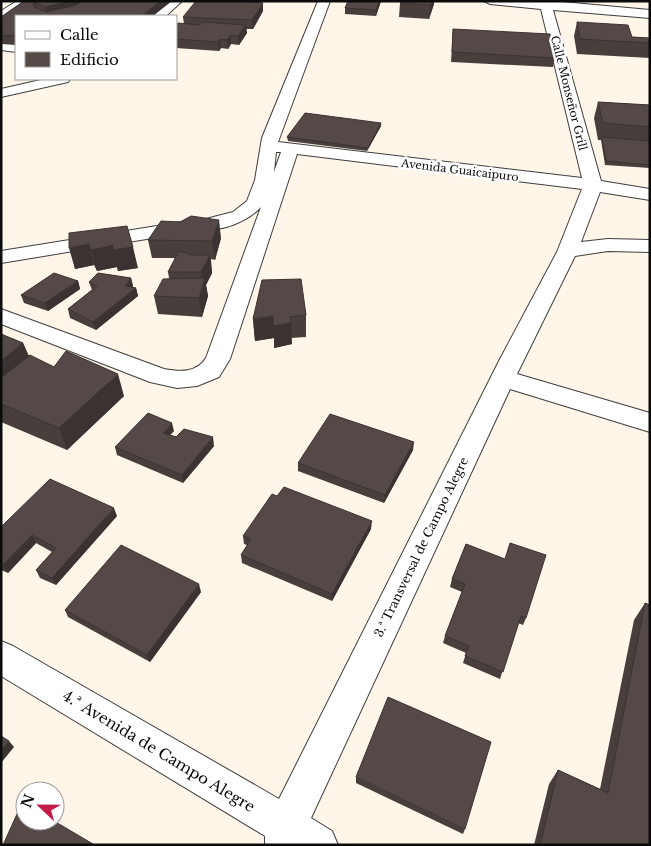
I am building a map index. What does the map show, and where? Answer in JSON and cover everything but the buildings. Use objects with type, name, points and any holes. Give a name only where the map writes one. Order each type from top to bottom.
[{"type":"street","points":[[1,16],[25,1]]},
{"type":"street","points":[[160,15],[176,1]]},
{"type":"street","points":[[1,256],[209,224],[240,216],[251,208],[264,180],[269,146],[324,1]]},
{"type":"street","points":[[490,1],[546,3],[650,14]]},
{"type":"street","name":"Calle Monseñor Grill","points":[[546,3],[593,185]]},
{"type":"street","points":[[1,46],[15,48]]},
{"type":"street","points":[[1,93],[59,80]]},
{"type":"street","name":"Avenida Guaicaipuro","points":[[269,146],[593,185],[650,195]]},
{"type":"street","points":[[1,316],[159,376],[177,380],[197,378],[210,371],[218,359],[292,148]]},
{"type":"street","name":"3.ª Transversal de Campo Alegre","points":[[296,839],[503,378],[567,252],[593,185]]},
{"type":"street","points":[[209,224],[243,226],[261,235]]},
{"type":"street","points":[[567,252],[582,247],[609,245],[650,246]]},
{"type":"street","points":[[503,378],[650,423]]},
{"type":"street","name":"4.ª Avenida de Campo Alegre","points":[[1,657],[296,839]]}]
